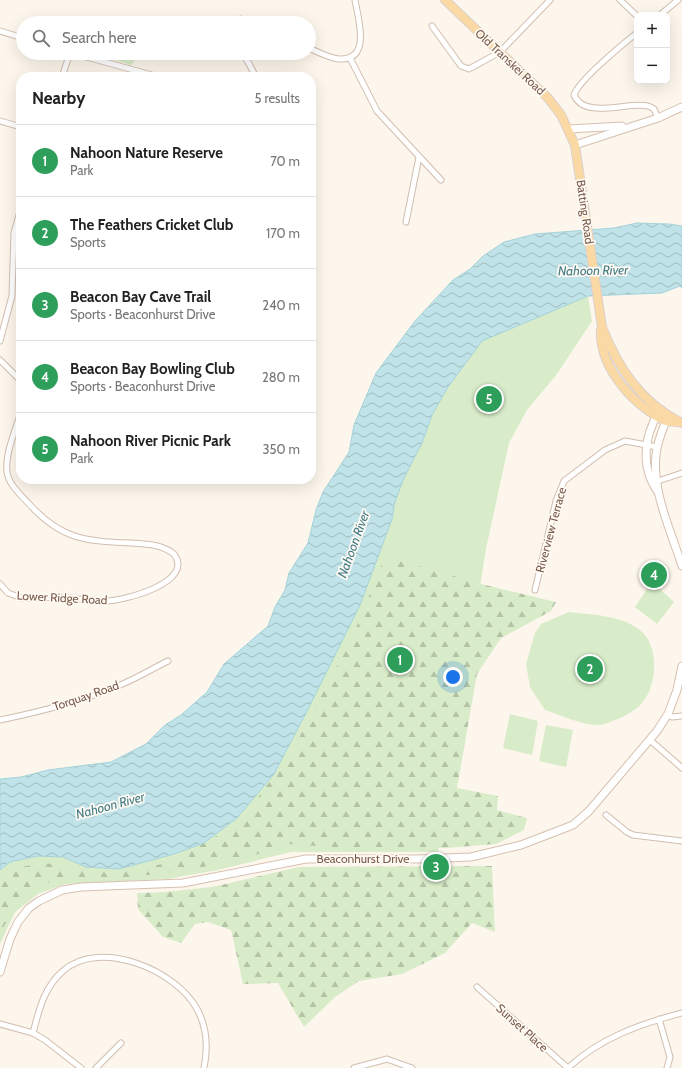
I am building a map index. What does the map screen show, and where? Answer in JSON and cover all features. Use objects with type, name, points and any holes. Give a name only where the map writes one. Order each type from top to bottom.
[{"type":"main road","name":"Old Transkei Road","points":[[444,1],[548,98],[569,129],[575,144]]},
{"type":"main road","name":"Batting Road","points":[[575,144],[602,327],[621,369],[658,413],[681,422]]},
{"type":"street","points":[[316,51],[336,58],[350,58],[359,49],[361,42],[355,0]]},
{"type":"street","points":[[432,26],[464,68],[469,69],[500,52],[550,0]]},
{"type":"street","points":[[620,0],[634,13]]},
{"type":"street","points":[[664,12],[678,0]]},
{"type":"street","points":[[0,31],[16,36]]},
{"type":"street","points":[[634,36],[598,68],[575,91],[574,95],[578,101],[584,105],[601,108],[648,105],[654,109],[658,118]]},
{"type":"street","points":[[350,58],[377,111],[441,180]]},
{"type":"street","points":[[64,72],[68,60]]},
{"type":"street","points":[[97,60],[141,72]]},
{"type":"street","points":[[247,60],[253,72]]},
{"type":"street","points":[[575,144],[658,118],[682,107]]},
{"type":"street","points":[[0,121],[16,126]]},
{"type":"street","points":[[569,129],[633,126]]},
{"type":"street","points":[[406,222],[419,157]]},
{"type":"street","points":[[1,338],[13,289],[14,232],[16,226]]},
{"type":"street","points":[[0,360],[16,376]]},
{"type":"street","points":[[658,413],[646,445],[647,468],[650,479],[659,493]]},
{"type":"street","points":[[668,418],[657,447],[655,462],[659,493],[682,566]]},
{"type":"street","name":"Lower Ridge Road","points":[[0,584],[10,595],[22,598],[115,600],[161,585],[174,575],[178,565],[174,554],[160,546],[78,538],[56,528],[35,510],[10,482],[6,470],[7,458],[16,428]]},
{"type":"street","name":"Riverview Terrace","points":[[536,590],[556,501],[564,481],[605,450],[625,441],[657,447]]},
{"type":"street","points":[[658,481],[682,473]]},
{"type":"street","name":"Torquay Road","points":[[0,720],[69,704],[115,688],[168,661]]},
{"type":"street","name":"Beaconhurst Drive","points":[[0,972],[10,939],[18,922],[29,908],[53,892],[81,887],[183,883],[306,859],[416,859],[471,856],[494,852],[521,844],[573,825],[589,811],[650,740],[668,714],[677,690],[682,666]]},
{"type":"street","points":[[668,714],[672,717],[682,716]]},
{"type":"street","points":[[650,740],[682,768]]},
{"type":"street","points":[[606,815],[633,835],[682,841]]},
{"type":"street","points":[[33,1033],[44,996],[63,970],[89,958],[114,957],[128,960],[161,975],[179,988],[192,1002],[201,1017],[205,1034],[207,1052],[204,1068]]},
{"type":"street","name":"Sunset Place","points":[[477,987],[568,1068]]},
{"type":"street","points":[[568,1068],[586,1053],[620,1033],[659,1019],[682,1013]]},
{"type":"street","points":[[659,1019],[670,1053],[670,1061],[667,1068]]},
{"type":"street","points":[[0,1024],[33,1033],[53,1046],[81,1068]]},
{"type":"street","points":[[96,1068],[121,1043]]},
{"type":"street","points":[[354,1068],[387,1059],[412,1068]]},
{"type":"green space","points":[[115,60],[135,60],[131,65]]},
{"type":"green space","points":[[588,296],[592,321],[557,374],[527,410],[509,443],[486,549],[438,852],[291,852],[218,870],[167,879],[65,884],[38,894],[15,912],[0,944],[0,870],[10,862],[37,856],[63,857],[86,867],[119,869],[174,854],[204,843],[237,818],[274,774],[305,715],[392,519],[394,505],[403,480],[422,443],[432,415],[448,387],[482,341]]},
{"type":"green space","points":[[385,556],[481,584],[556,602],[551,611],[501,638],[477,674],[457,788],[498,796],[497,810],[527,818],[524,830],[496,844],[446,848],[332,847],[289,844],[258,854],[190,870],[113,879],[51,881],[18,905],[0,932],[0,880],[14,868],[45,863],[115,874],[171,862],[239,823],[291,753],[352,638]]},
{"type":"green space","points":[[652,582],[674,602],[657,624],[635,607]]},
{"type":"green space","points":[[569,612],[597,615],[625,622],[641,631],[647,638],[654,657],[653,678],[650,688],[641,704],[621,718],[598,725],[591,725],[571,719],[545,710],[530,687],[526,664],[535,633],[541,624]]},
{"type":"green space","points":[[510,714],[538,721],[532,755],[503,748]]},
{"type":"green space","points":[[546,725],[573,730],[566,767],[539,761]]},
{"type":"green space","points":[[492,866],[495,932],[472,923],[445,953],[402,974],[359,981],[335,997],[304,1027],[278,983],[243,984],[231,930],[208,922],[195,924],[181,943],[163,937],[138,909],[137,893],[165,892],[212,887],[299,867]]},
{"type":"water","name":"Nahoon River","points":[[637,223],[682,226],[682,288],[680,286],[662,293],[588,296],[482,341],[448,387],[432,415],[422,443],[403,480],[394,505],[392,519],[360,605],[305,715],[274,774],[237,818],[204,843],[174,854],[119,869],[86,867],[63,857],[37,856],[10,862],[0,870],[0,779],[21,777],[48,770],[111,762],[146,744],[165,725],[181,715],[207,692],[224,664],[268,626],[275,607],[285,590],[289,573],[308,543],[316,510],[323,492],[349,452],[354,425],[376,373],[415,321],[453,280],[470,269],[483,256],[504,242],[535,234],[614,228]]},
{"type":"place","name":"Nahoon River Picnic Park","points":[[489,399]]},
{"type":"place","name":"Beacon Bay Bowling Club","points":[[654,575]]},
{"type":"place","name":"Nahoon Nature Reserve","points":[[400,660]]},
{"type":"place","name":"The Feathers Cricket Club","points":[[590,669]]},
{"type":"place","name":"Beacon Bay Cave Trail","points":[[436,867]]}]
